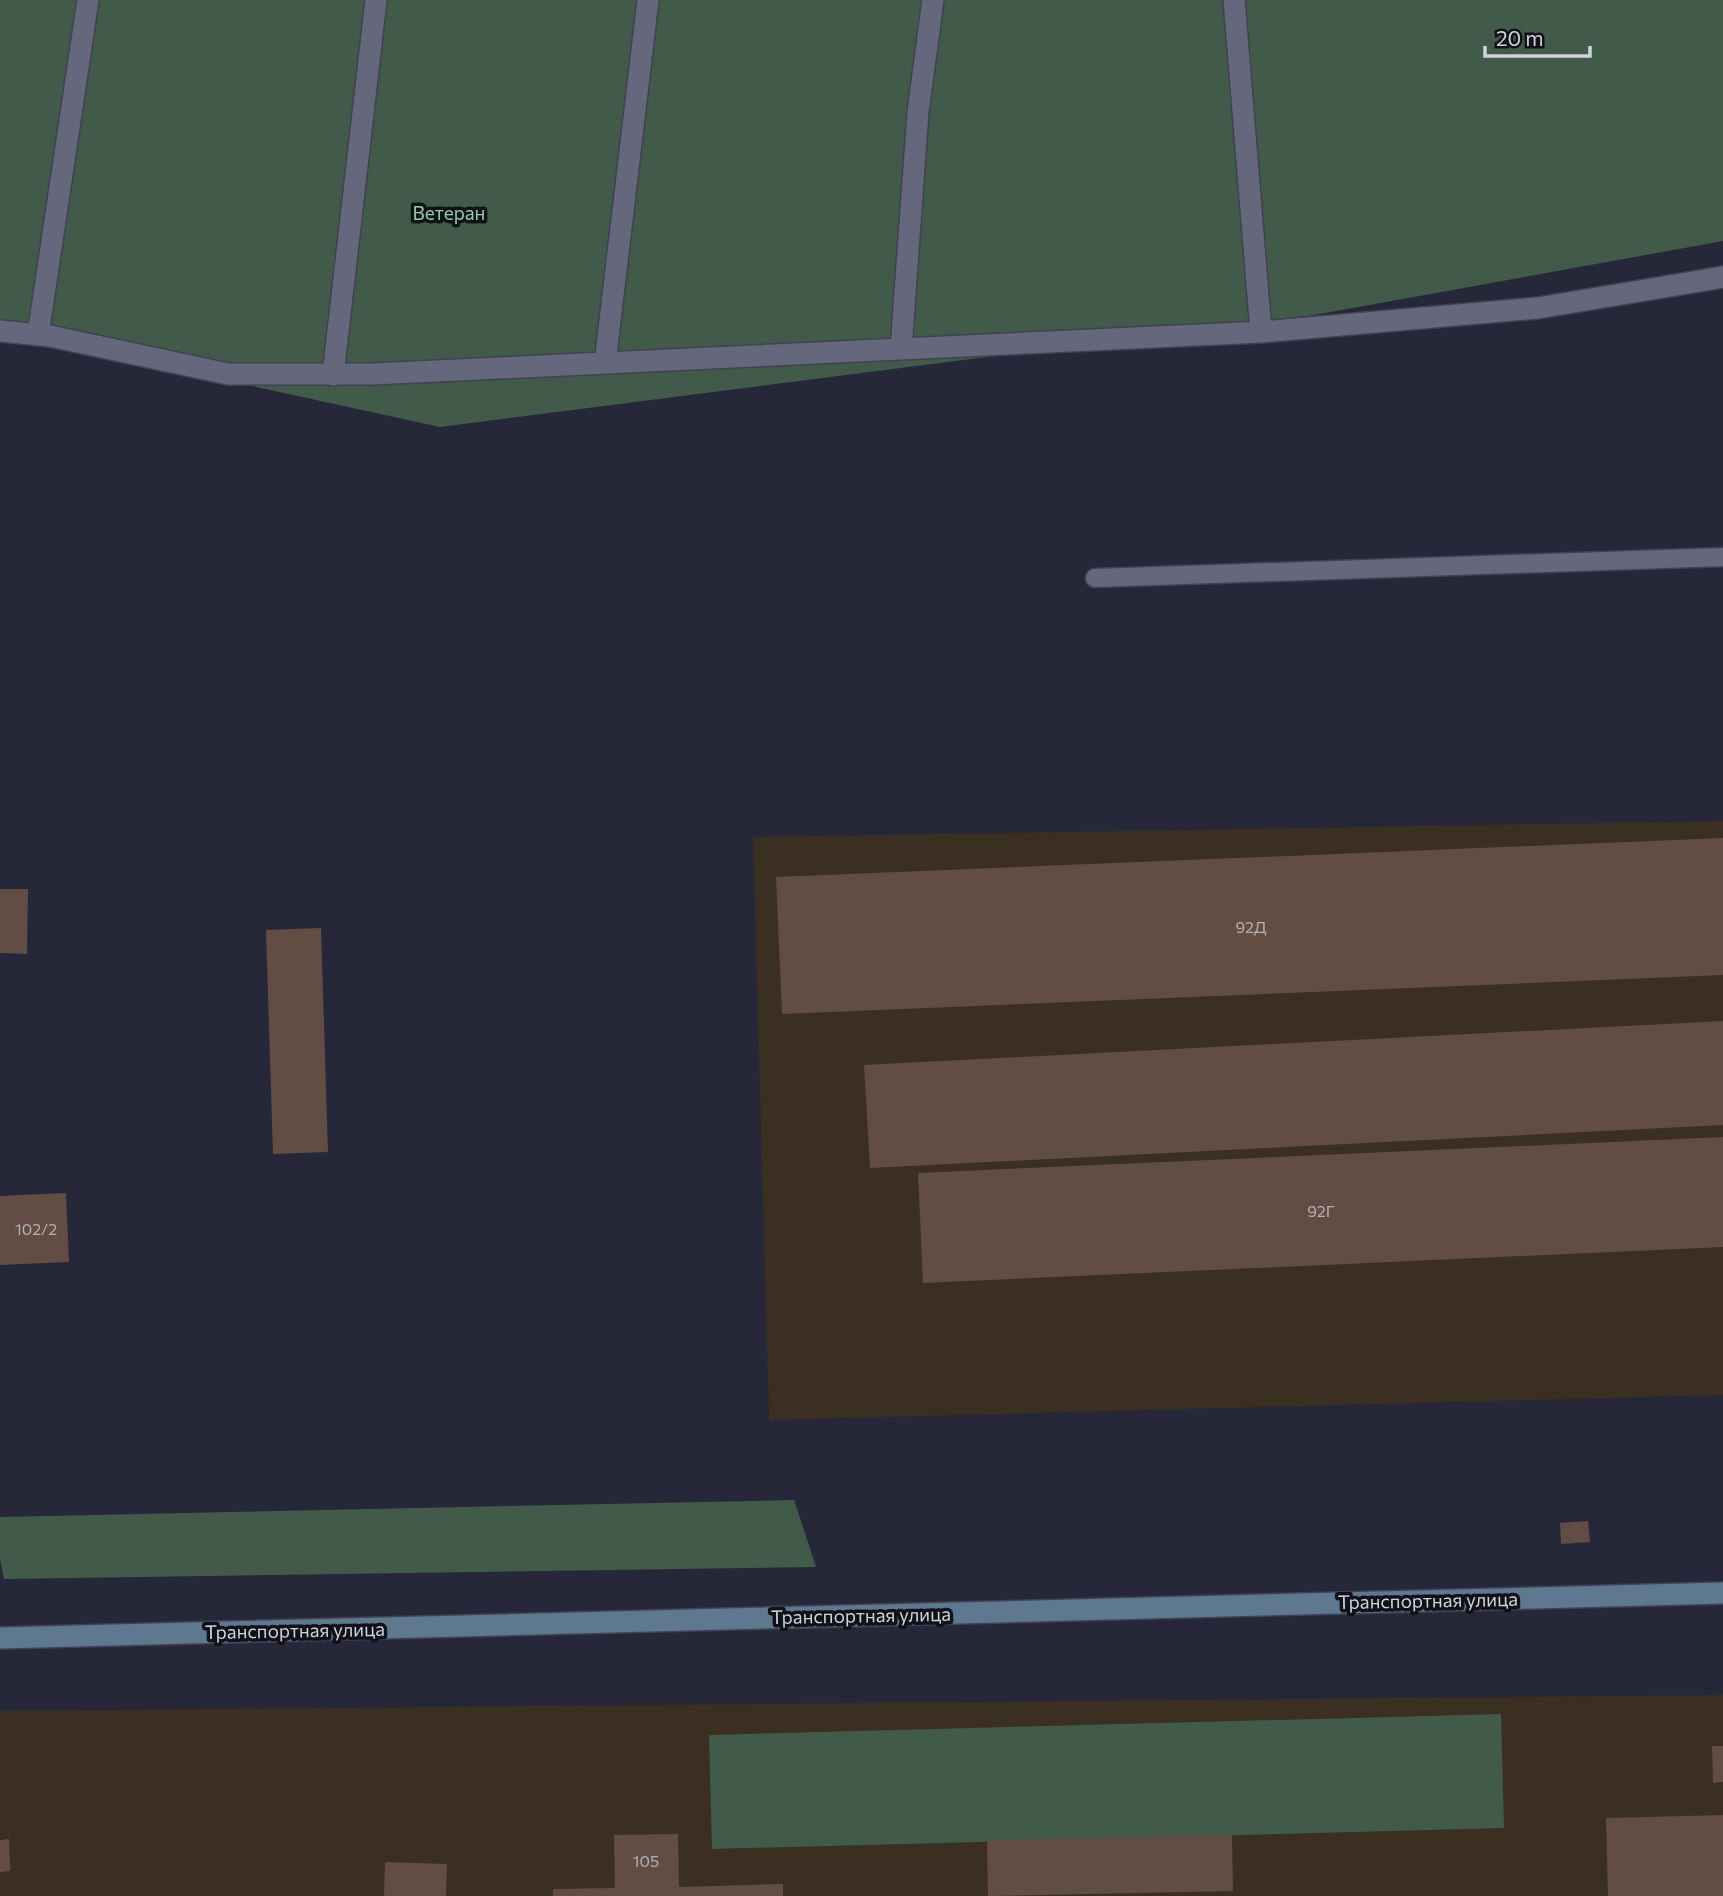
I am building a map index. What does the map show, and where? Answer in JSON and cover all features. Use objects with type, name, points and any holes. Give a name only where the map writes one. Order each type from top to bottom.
[{"type":"main road","name":"Транспортная улица","points":[[0,1637],[1723,1593]]},
{"type":"street","points":[[38,335],[88,0]]},
{"type":"street","points":[[332,375],[376,0]]},
{"type":"street","points":[[605,363],[648,0]]},
{"type":"street","points":[[901,349],[918,112],[933,0]]},
{"type":"street","points":[[1234,0],[1261,332]]},
{"type":"street","points":[[0,331],[38,335],[228,374],[332,375],[1261,332],[1538,308],[1723,277]]},
{"type":"lane","points":[[1095,579],[1723,557]]},
{"type":"shaded area","points":[[1723,821],[1723,1395],[769,1420],[753,837]]},
{"type":"shaded area","points":[[1723,1695],[1723,1896],[0,1896],[0,1711]]},
{"type":"green space","name":"Ветеран","points":[[0,0],[1723,0],[1723,241],[1314,315],[440,427],[0,331]]},
{"type":"green space","points":[[794,1500],[816,1567],[4,1579],[0,1560],[0,1517]]},
{"type":"green space","points":[[1501,1714],[1504,1828],[712,1849],[709,1735]]},
{"type":"building","points":[[1723,838],[1723,975],[782,1014],[776,877]]},
{"type":"building","points":[[0,889],[28,889],[27,954],[0,953]]},
{"type":"building","points":[[321,928],[328,1152],[273,1154],[266,930]]},
{"type":"building","points":[[1723,1021],[1723,1125],[870,1168],[864,1065]]},
{"type":"building","points":[[1723,1137],[1723,1247],[923,1283],[918,1173]]},
{"type":"building","points":[[66,1193],[69,1262],[0,1265],[0,1196]]},
{"type":"building","points":[[1588,1521],[1590,1542],[1561,1544],[1560,1523]]},
{"type":"building","points":[[1712,1746],[1723,1746],[1723,1782],[1713,1783]]},
{"type":"building","points":[[1723,1815],[1723,1896],[1608,1896],[1606,1818]]},
{"type":"building","points":[[678,1834],[679,1887],[783,1884],[783,1896],[553,1896],[553,1889],[615,1888],[614,1835]]},
{"type":"building","points":[[1232,1835],[1233,1891],[988,1896],[987,1840]]},
{"type":"building","points":[[9,1839],[10,1871],[0,1872],[0,1840]]},
{"type":"building","points":[[385,1862],[447,1864],[446,1896],[384,1896]]}]
